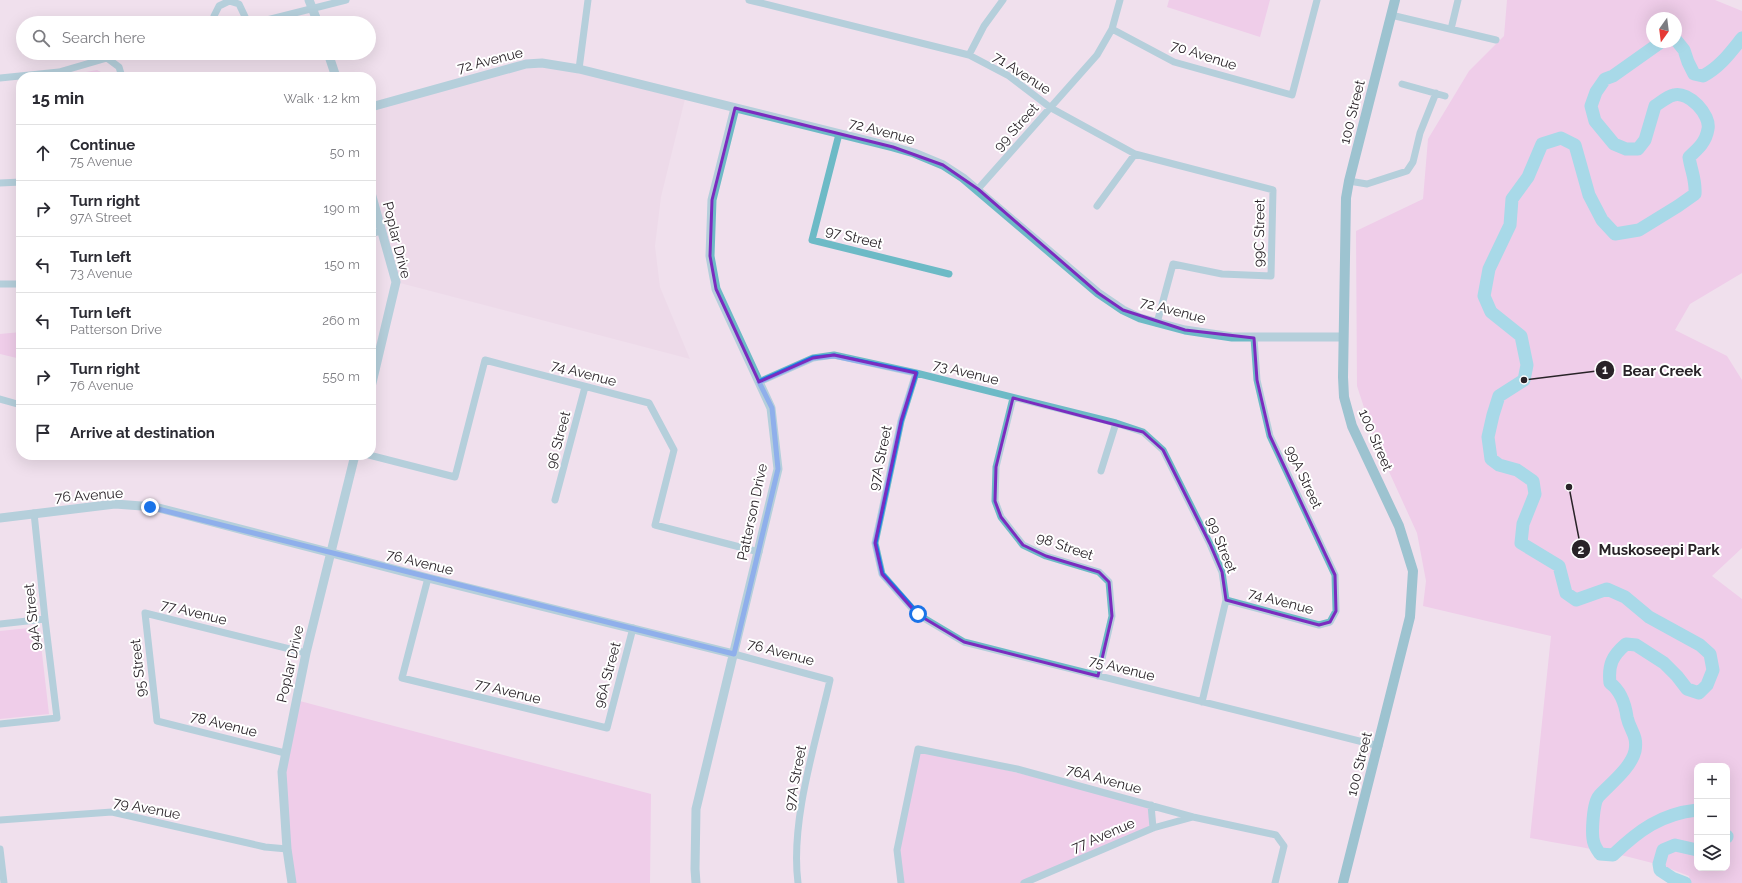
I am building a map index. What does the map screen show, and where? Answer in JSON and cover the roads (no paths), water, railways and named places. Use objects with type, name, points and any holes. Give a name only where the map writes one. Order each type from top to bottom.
[{"type":"main road","name":"100 Street","points":[[1343,883],[1410,617],[1413,571],[1399,526],[1359,442],[1344,397],[1343,377],[1342,337],[1344,212],[1349,181],[1395,0]]},
{"type":"street","points":[[276,16],[311,4],[346,0]]},
{"type":"street","points":[[579,68],[588,0]]},
{"type":"street","name":"71 Avenue","points":[[749,0],[969,55],[1009,76],[1051,108],[1135,154],[1272,190]]},
{"type":"street","points":[[969,55],[984,26],[1003,0]]},
{"type":"street","name":"99 Street","points":[[978,189],[1097,55],[1112,29],[1120,0]]},
{"type":"street","name":"70 Avenue","points":[[1112,29],[1174,62],[1292,95],[1317,0]]},
{"type":"street","points":[[1450,29],[1458,0]]},
{"type":"street","points":[[214,16],[219,6],[229,1],[239,4],[245,16]]},
{"type":"street","points":[[311,4],[315,16]]},
{"type":"street","points":[[1391,14],[1496,40]]},
{"type":"street","points":[[58,72],[99,60]]},
{"type":"street","points":[[109,60],[119,68],[120,72]]},
{"type":"street","points":[[330,60],[334,72]]},
{"type":"street","name":"72 Avenue","points":[[376,106],[526,64],[542,64],[579,68],[893,147],[943,165],[978,189],[1109,302],[1140,318],[1212,335],[1254,338],[1342,337]]},
{"type":"street","points":[[0,78],[16,76]]},
{"type":"street","points":[[1402,84],[1445,96]]},
{"type":"street","points":[[1349,181],[1357,184],[1367,184],[1407,171],[1413,162],[1420,133],[1436,93]]},
{"type":"street","name":"Patterson Drive","points":[[696,883],[696,810],[778,469],[772,408],[716,289],[710,256],[712,200],[735,108]]},
{"type":"street","name":"97 Street","points":[[839,134],[812,240],[949,274]]},
{"type":"street","points":[[1097,206],[1135,154]]},
{"type":"street","points":[[0,183],[16,182]]},
{"type":"street","name":"99C Street","points":[[1157,323],[1173,264],[1222,274],[1271,276],[1272,190]]},
{"type":"street","name":"Poplar Drive","points":[[376,212],[396,282],[376,366]]},
{"type":"street","points":[[376,232],[381,231]]},
{"type":"street","points":[[0,284],[16,284]]},
{"type":"street","name":"99A Street","points":[[1254,338],[1257,380],[1270,436],[1335,575],[1336,611],[1330,622]]},
{"type":"street","name":"73 Avenue","points":[[759,382],[813,358],[834,356],[916,373],[1116,423],[1143,432],[1163,450]]},
{"type":"street","name":"74 Avenue","points":[[376,457],[455,477],[485,360],[649,403],[674,450],[655,525],[758,552]]},
{"type":"street","name":"97A Street","points":[[882,574],[875,543],[901,421],[916,373]]},
{"type":"street","name":"96 Street","points":[[555,500],[586,387]]},
{"type":"street","name":"98 Street","points":[[1013,398],[996,467],[995,501],[1001,517],[1023,545],[1046,556],[1099,572],[1109,582],[1112,616],[1098,676]]},
{"type":"street","points":[[0,400],[16,404]]},
{"type":"street","points":[[1101,471],[1116,423]]},
{"type":"street","name":"99 Street","points":[[1163,450],[1210,544],[1222,572],[1226,600],[1202,702]]},
{"type":"street","name":"Poplar Drive","points":[[292,883],[287,849],[282,772],[306,653],[354,460]]},
{"type":"street","name":"76 Avenue","points":[[0,518],[115,504],[155,507],[428,578],[633,628],[830,680]]},
{"type":"street","name":"94A Street","points":[[0,724],[57,718],[34,513]]},
{"type":"street","name":"75 Avenue","points":[[882,574],[918,614],[964,642],[1378,746]]},
{"type":"street","name":"77 Avenue","points":[[428,578],[402,678],[606,728]]},
{"type":"street","name":"74 Avenue","points":[[1226,600],[1319,625],[1330,622]]},
{"type":"street","name":"77 Avenue","points":[[146,613],[306,653]]},
{"type":"street","name":"95 Street","points":[[146,613],[157,721]]},
{"type":"street","points":[[0,624],[45,619]]},
{"type":"street","name":"96A Street","points":[[606,728],[633,628]]},
{"type":"street","name":"97A Street","points":[[798,883],[796,867],[802,803],[830,680]]},
{"type":"street","name":"78 Avenue","points":[[157,721],[285,753]]},
{"type":"street","name":"76A Avenue","points":[[901,883],[897,850],[918,749],[1017,769],[1193,817],[1276,835],[1284,846],[1275,883]]},
{"type":"street","points":[[1151,805],[1153,828]]},
{"type":"street","name":"79 Avenue","points":[[0,820],[112,812],[266,847],[287,849]]},
{"type":"street","name":"77 Avenue","points":[[1024,883],[1153,828],[1193,817]]},
{"type":"street","points":[[0,849],[4,883]]},
{"type":"waterway","points":[[1682,48],[1694,74],[1703,76],[1720,64],[1742,38]]},
{"type":"waterway","points":[[1653,48],[1613,76],[1605,79],[1596,92],[1591,106],[1595,121],[1614,144],[1626,149],[1638,149],[1645,140],[1655,106],[1674,95],[1680,95],[1692,100],[1703,111],[1708,123],[1707,134],[1698,148],[1689,157],[1694,179],[1695,194],[1639,230],[1615,234],[1602,220],[1589,195],[1575,145],[1561,138],[1542,144],[1528,177],[1512,199],[1510,225],[1489,269],[1484,296],[1491,312],[1521,336],[1527,365],[1524,380],[1499,396],[1488,437],[1491,459],[1499,465],[1517,470],[1533,481],[1535,494],[1523,524],[1521,543],[1559,566],[1566,593],[1576,600],[1607,589],[1625,597],[1649,617],[1700,645],[1710,654],[1713,670],[1707,685],[1699,693],[1687,689],[1664,663],[1636,645],[1626,644],[1614,657],[1610,666],[1610,683],[1614,686],[1622,698],[1628,722],[1635,737],[1636,746],[1633,757],[1625,770],[1597,799],[1594,811],[1594,844],[1600,854],[1613,855],[1632,838],[1661,819],[1694,810]]},
{"type":"waterway","points":[[1685,883],[1672,878],[1660,870],[1659,864],[1663,850],[1675,845],[1694,849]]},
{"type":"place","name":"Bear Creek","points":[[1524,380]]},
{"type":"place","name":"Muskoseepi Park","points":[[1569,487]]}]
